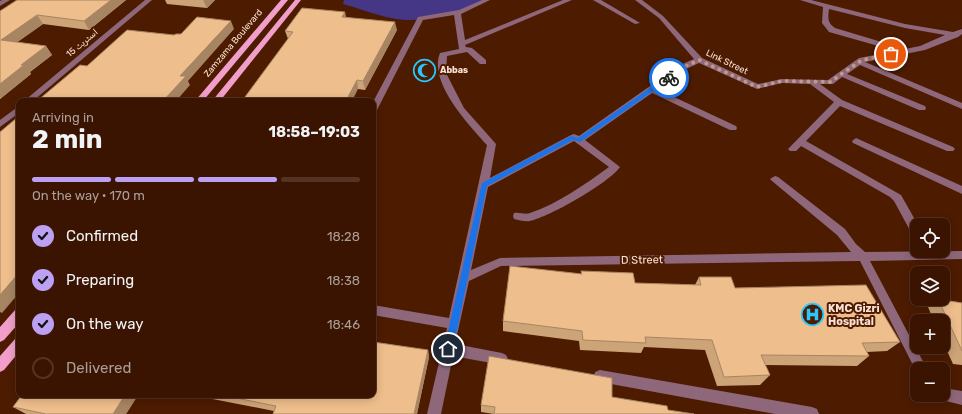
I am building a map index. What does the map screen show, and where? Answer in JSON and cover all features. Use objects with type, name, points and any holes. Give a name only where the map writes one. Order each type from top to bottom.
[{"type":"main road","name":"Zamzama Boulevard","points":[[202,98],[284,0]]},
{"type":"main road","points":[[218,98],[298,0]]},
{"type":"main road","points":[[0,336],[16,317]]},
{"type":"main road","points":[[0,366],[16,347]]},
{"type":"street","points":[[0,4],[7,0]]},
{"type":"street","name":"اسٹریٹ 15","points":[[32,98],[149,0]]},
{"type":"street","points":[[376,104],[420,18],[457,12],[487,0]]},
{"type":"street","points":[[434,414],[492,144],[460,110],[442,73],[443,55],[569,0]]},
{"type":"street","points":[[596,0],[637,23]]},
{"type":"street","name":"Link Street","points":[[638,0],[661,17],[699,60],[757,87],[782,81],[830,82],[862,60],[922,48],[960,32]]},
{"type":"street","points":[[803,0],[905,26],[960,32]]},
{"type":"street","points":[[826,7],[823,19],[825,25],[832,30],[905,51]]},
{"type":"street","points":[[457,12],[464,47],[483,62]]},
{"type":"street","points":[[578,140],[684,67],[699,60]]},
{"type":"street","points":[[859,62],[962,106]]},
{"type":"street","points":[[841,74],[922,108]]},
{"type":"street","points":[[811,81],[839,102],[950,149]]},
{"type":"street","points":[[652,90],[733,128]]},
{"type":"street","points":[[839,102],[796,146],[893,194],[898,198],[910,220]]},
{"type":"street","points":[[0,124],[16,111]]},
{"type":"street","points":[[484,185],[574,137],[615,167],[588,188],[562,204],[528,218],[518,216]]},
{"type":"street","points":[[856,141],[962,190]]},
{"type":"street","points":[[775,179],[841,232],[852,247],[863,257],[917,362]]},
{"type":"street","name":"D Street","points":[[464,278],[500,262],[863,257],[910,254]]},
{"type":"street","name":"D Street","points":[[950,254],[962,255]]},
{"type":"street","points":[[376,311],[454,324]]},
{"type":"street","points":[[448,349],[511,360]]},
{"type":"street","points":[[589,374],[812,414]]},
{"type":"street","points":[[950,395],[962,398]]},
{"type":"shaded area","points":[[344,0],[487,0],[453,13],[428,19],[403,20],[379,15],[343,4]]},
{"type":"building","points":[[17,0],[111,0],[84,21],[37,15],[1,40],[46,46],[21,65],[24,65],[0,84],[0,11]]},
{"type":"building","points":[[302,8],[345,12],[342,17],[395,22],[363,81],[357,80],[348,98],[244,98],[293,32],[285,31]]},
{"type":"building","points":[[197,17],[231,21],[180,76],[186,76],[166,98],[41,98],[80,65],[87,66],[127,30],[174,35],[181,34]]},
{"type":"building","points":[[16,119],[16,276],[0,295],[0,132]]},
{"type":"building","points":[[510,266],[582,274],[581,271],[633,273],[635,283],[701,285],[699,277],[731,277],[735,288],[866,285],[900,342],[862,343],[869,356],[761,355],[770,375],[724,377],[712,340],[645,337],[646,343],[583,340],[582,331],[503,321]]},
{"type":"building","points":[[950,301],[962,303],[962,351],[950,325],[950,314],[945,314],[941,306],[950,306]]},
{"type":"building","points":[[376,342],[428,350],[414,414],[273,414],[276,406],[236,398],[376,398]]},
{"type":"building","points":[[489,356],[612,378],[612,397],[667,406],[668,410],[694,414],[494,414],[495,407],[481,405]]},
{"type":"building","points":[[20,398],[123,398],[113,414],[46,414],[13,407]]},
{"type":"way so far","points":[[669,78],[684,67],[699,60],[757,87],[782,81],[830,82],[862,60],[891,54]]},
{"type":"place","name":"Abbas","points":[[425,70]]},
{"type":"place","name":"KMC Gizri Hospital","points":[[812,314]]},
{"type":"route","points":[[448,349],[484,185],[574,137],[578,140],[610,120],[669,78]]}]
